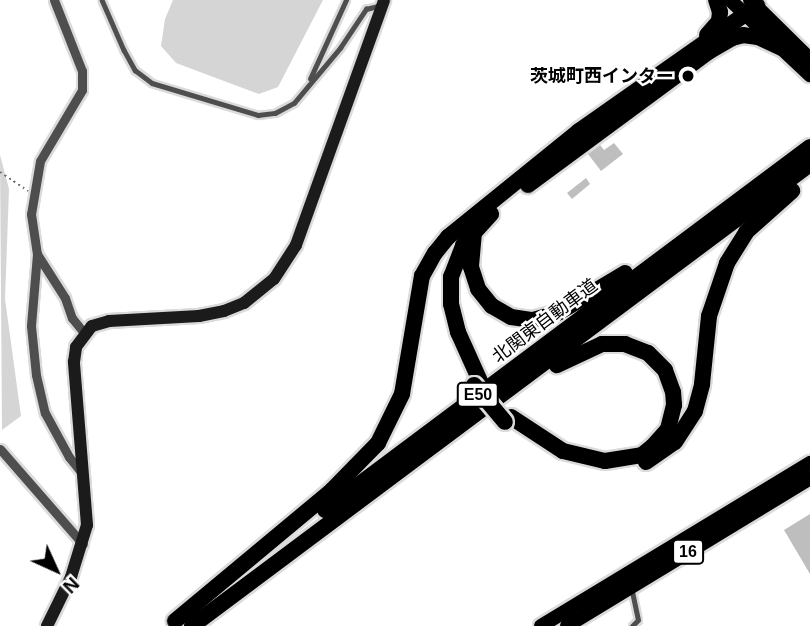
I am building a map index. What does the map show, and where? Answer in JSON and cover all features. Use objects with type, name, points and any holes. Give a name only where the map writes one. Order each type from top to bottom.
[{"type":"highway","points":[[685,56],[719,20],[720,12],[716,0]]},
{"type":"highway","points":[[750,8],[579,131],[468,230],[453,264],[450,291],[462,345],[477,383],[528,440],[558,456],[603,469],[628,468],[648,461],[667,449],[690,423],[699,400],[709,316],[727,262],[758,219],[810,176]]},
{"type":"highway","points":[[708,52],[750,8]]},
{"type":"highway","points":[[171,624],[332,491],[377,443],[402,394],[422,276],[435,253],[732,37],[758,37],[784,49]]},
{"type":"highway","name":"北関東自動車道","points":[[171,624],[810,147]]},
{"type":"highway","name":"北関東自動車道","points":[[192,626],[810,164]]},
{"type":"highway","points":[[468,230],[471,267],[484,298],[510,317],[533,320],[572,307],[745,187],[781,168]]},
{"type":"highway","points":[[395,473],[573,355],[602,344],[625,344],[648,354],[665,370],[673,392],[672,418],[662,438],[642,455],[617,461],[593,460],[563,451],[508,419]]},
{"type":"main road","points":[[730,0],[750,8],[810,59]]},
{"type":"main road","points":[[750,8],[810,75]]},
{"type":"main road","name":"16","points":[[541,626],[810,463]]},
{"type":"main road","name":"16","points":[[566,626],[810,478]]},
{"type":"street","points":[[54,0],[82,71],[82,90],[40,161],[31,214],[37,254],[31,326],[36,375],[45,413],[69,457],[84,476]]},
{"type":"street","points":[[47,626],[71,577],[87,525],[74,362],[76,347],[84,333],[92,326],[109,321],[200,316],[224,311],[244,303],[274,279],[296,245],[383,2]]},
{"type":"street","points":[[37,254],[65,298],[72,318],[84,333]]},
{"type":"street","points":[[0,449],[83,544]]},
{"type":"lane","points":[[102,0],[135,70],[152,83],[258,115],[275,113],[294,103],[340,48],[366,9],[383,2]]},
{"type":"lane","points":[[307,86],[346,0]]},
{"type":"lane","points":[[631,587],[636,600],[638,620],[632,626]]},
{"type":"path","points":[[0,172],[7,179],[35,194]]},
{"type":"shaded area","points":[[173,0],[323,0],[278,87],[259,94],[176,63],[161,46],[165,19]]},
{"type":"shaded area","points":[[0,155],[9,189],[5,299],[21,416],[2,430]]},
{"type":"building","points":[[614,143],[623,154],[601,171],[588,154],[600,145],[604,150]]},
{"type":"building","points":[[586,178],[590,184],[572,199],[567,193]]},
{"type":"building","points":[[810,514],[810,574],[784,530]]},
{"type":"place","name":"茨城町西インター","points":[[688,76]]}]
